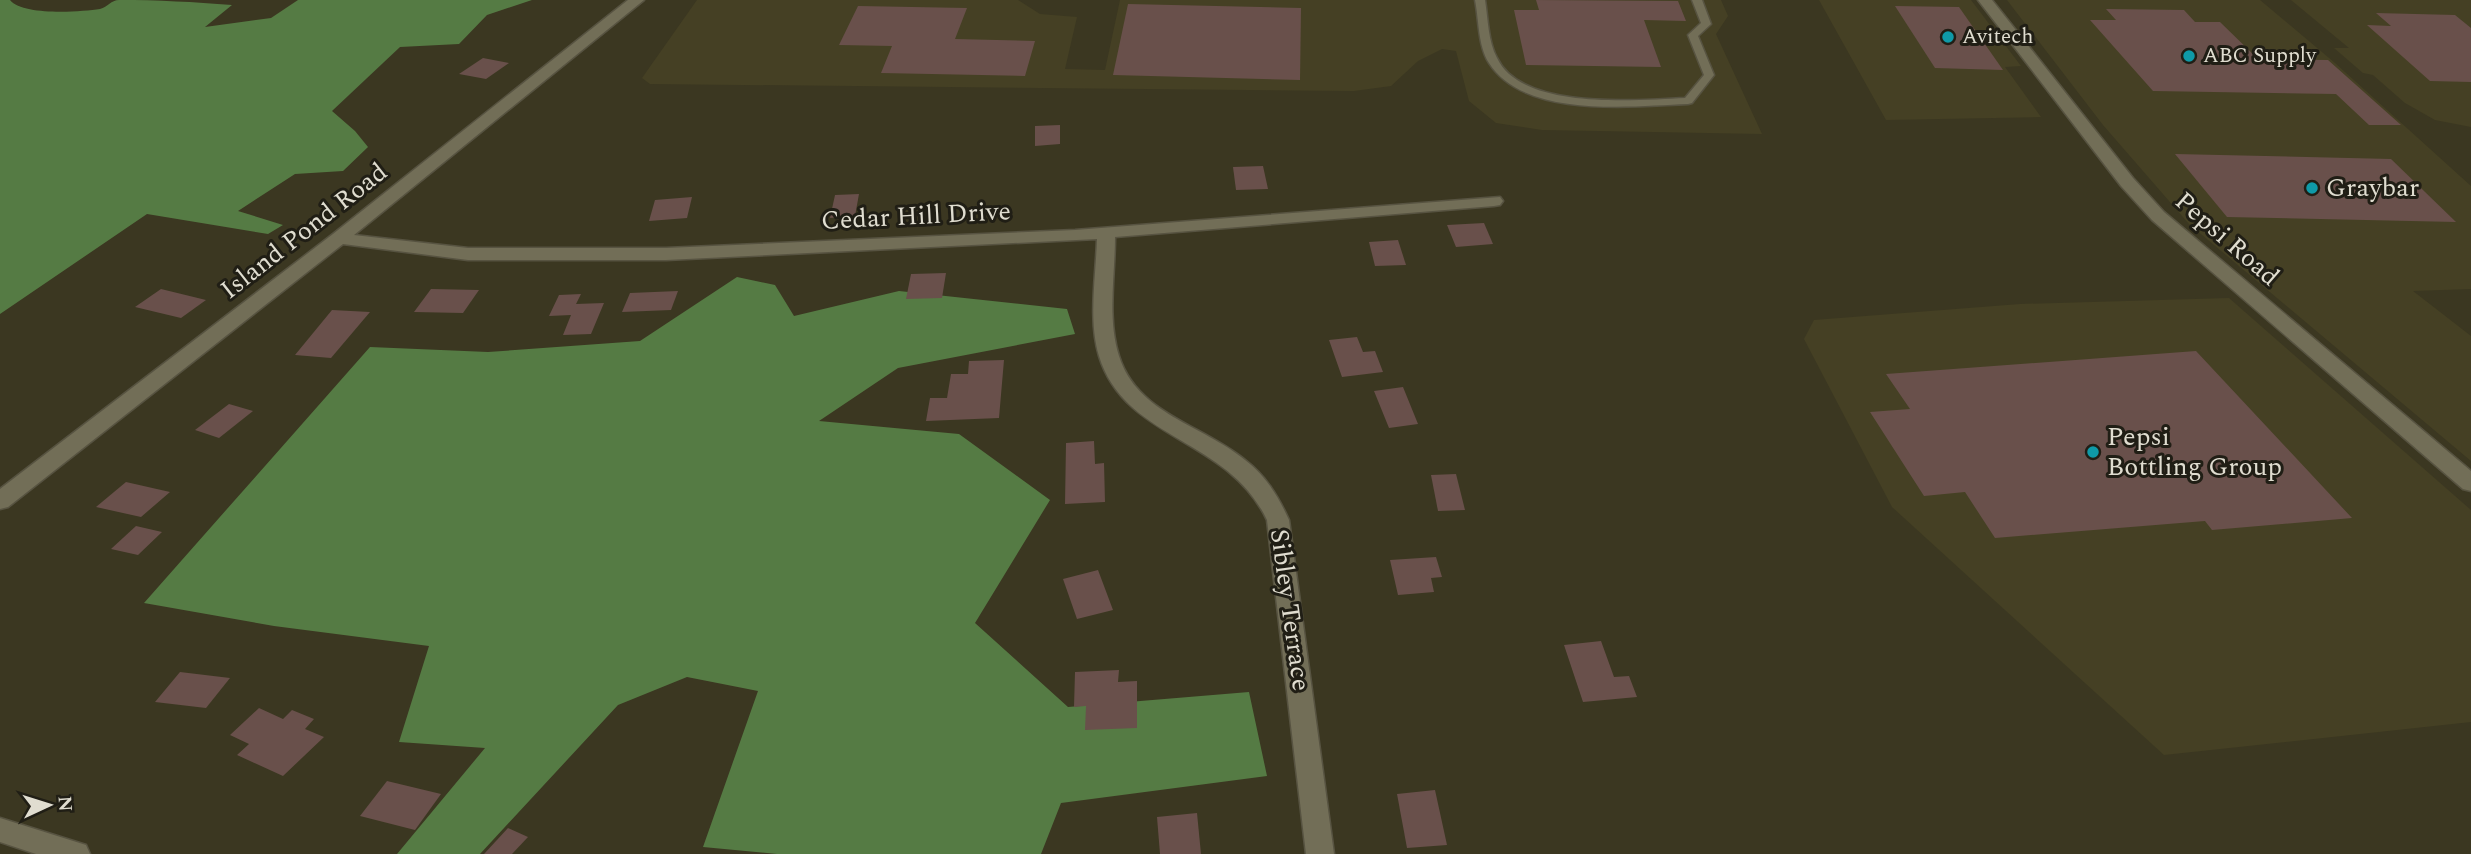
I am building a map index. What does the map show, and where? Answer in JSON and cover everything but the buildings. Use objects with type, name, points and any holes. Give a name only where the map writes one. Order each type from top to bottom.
[{"type":"street","name":"Island Pond Road","points":[[0,501],[339,238],[637,0]]},
{"type":"street","name":"Pepsi Road","points":[[1985,0],[2127,182],[2158,216],[2471,483]]},
{"type":"street","name":"Cedar Hill Drive","points":[[339,238],[468,254],[666,254],[1106,233],[1494,201]]},
{"type":"street","name":"Sibley Terrace","points":[[1106,233],[1106,341],[1116,375],[1144,407],[1233,461],[1252,478],[1267,498],[1278,520],[1320,854]]},
{"type":"street","points":[[0,830],[76,854]]},
{"type":"lane","points":[[1480,0],[1493,62],[1514,81],[1544,96],[1573,102],[1688,101],[1709,75],[1693,35],[1706,24],[1697,0]]},
{"type":"shaded area","points":[[697,0],[1018,0],[1040,14],[1077,17],[1065,69],[1105,70],[1120,0],[1721,0],[1728,16],[1716,34],[1762,134],[1542,130],[1496,123],[1469,101],[1456,51],[1442,49],[1418,61],[1391,86],[1354,91],[650,84],[642,78]]},
{"type":"shaded area","points":[[1819,0],[1971,0],[2021,66],[2005,67],[2041,117],[1886,120]]},
{"type":"shaded area","points":[[2007,0],[2260,0],[2335,63],[2471,186],[2471,289],[2413,291],[2471,336],[2471,461],[2189,224],[2103,125]]},
{"type":"shaded area","points":[[2291,0],[2471,0],[2471,127],[2435,120],[2405,103],[2373,75],[2363,73],[2334,48],[2349,48]]},
{"type":"shaded area","points":[[2229,298],[2471,510],[2471,722],[2164,755],[1892,507],[1804,339],[1814,320],[2020,304]]},
{"type":"green space","points":[[0,0],[10,0],[27,9],[52,12],[100,9],[119,0],[232,5],[205,27],[271,18],[298,0],[532,0],[487,15],[459,44],[400,47],[332,111],[355,131],[368,147],[343,171],[295,174],[238,211],[283,225],[268,234],[147,214],[0,314]]},
{"type":"green space","points":[[737,277],[775,285],[794,316],[899,291],[1067,309],[1075,334],[898,368],[819,421],[959,434],[1050,500],[975,623],[1068,707],[1249,692],[1267,776],[1061,803],[1041,854],[777,854],[703,847],[758,691],[687,677],[618,705],[480,854],[397,854],[485,748],[399,742],[429,646],[274,626],[144,603],[370,347],[488,352],[640,341]]},
{"type":"place","name":"Avitech","points":[[1948,37]]},
{"type":"place","name":"ABC Supply","points":[[2189,56]]},
{"type":"place","name":"Graybar","points":[[2312,188]]},
{"type":"place","name":"Pepsi Bottling Group","points":[[2093,452]]}]
